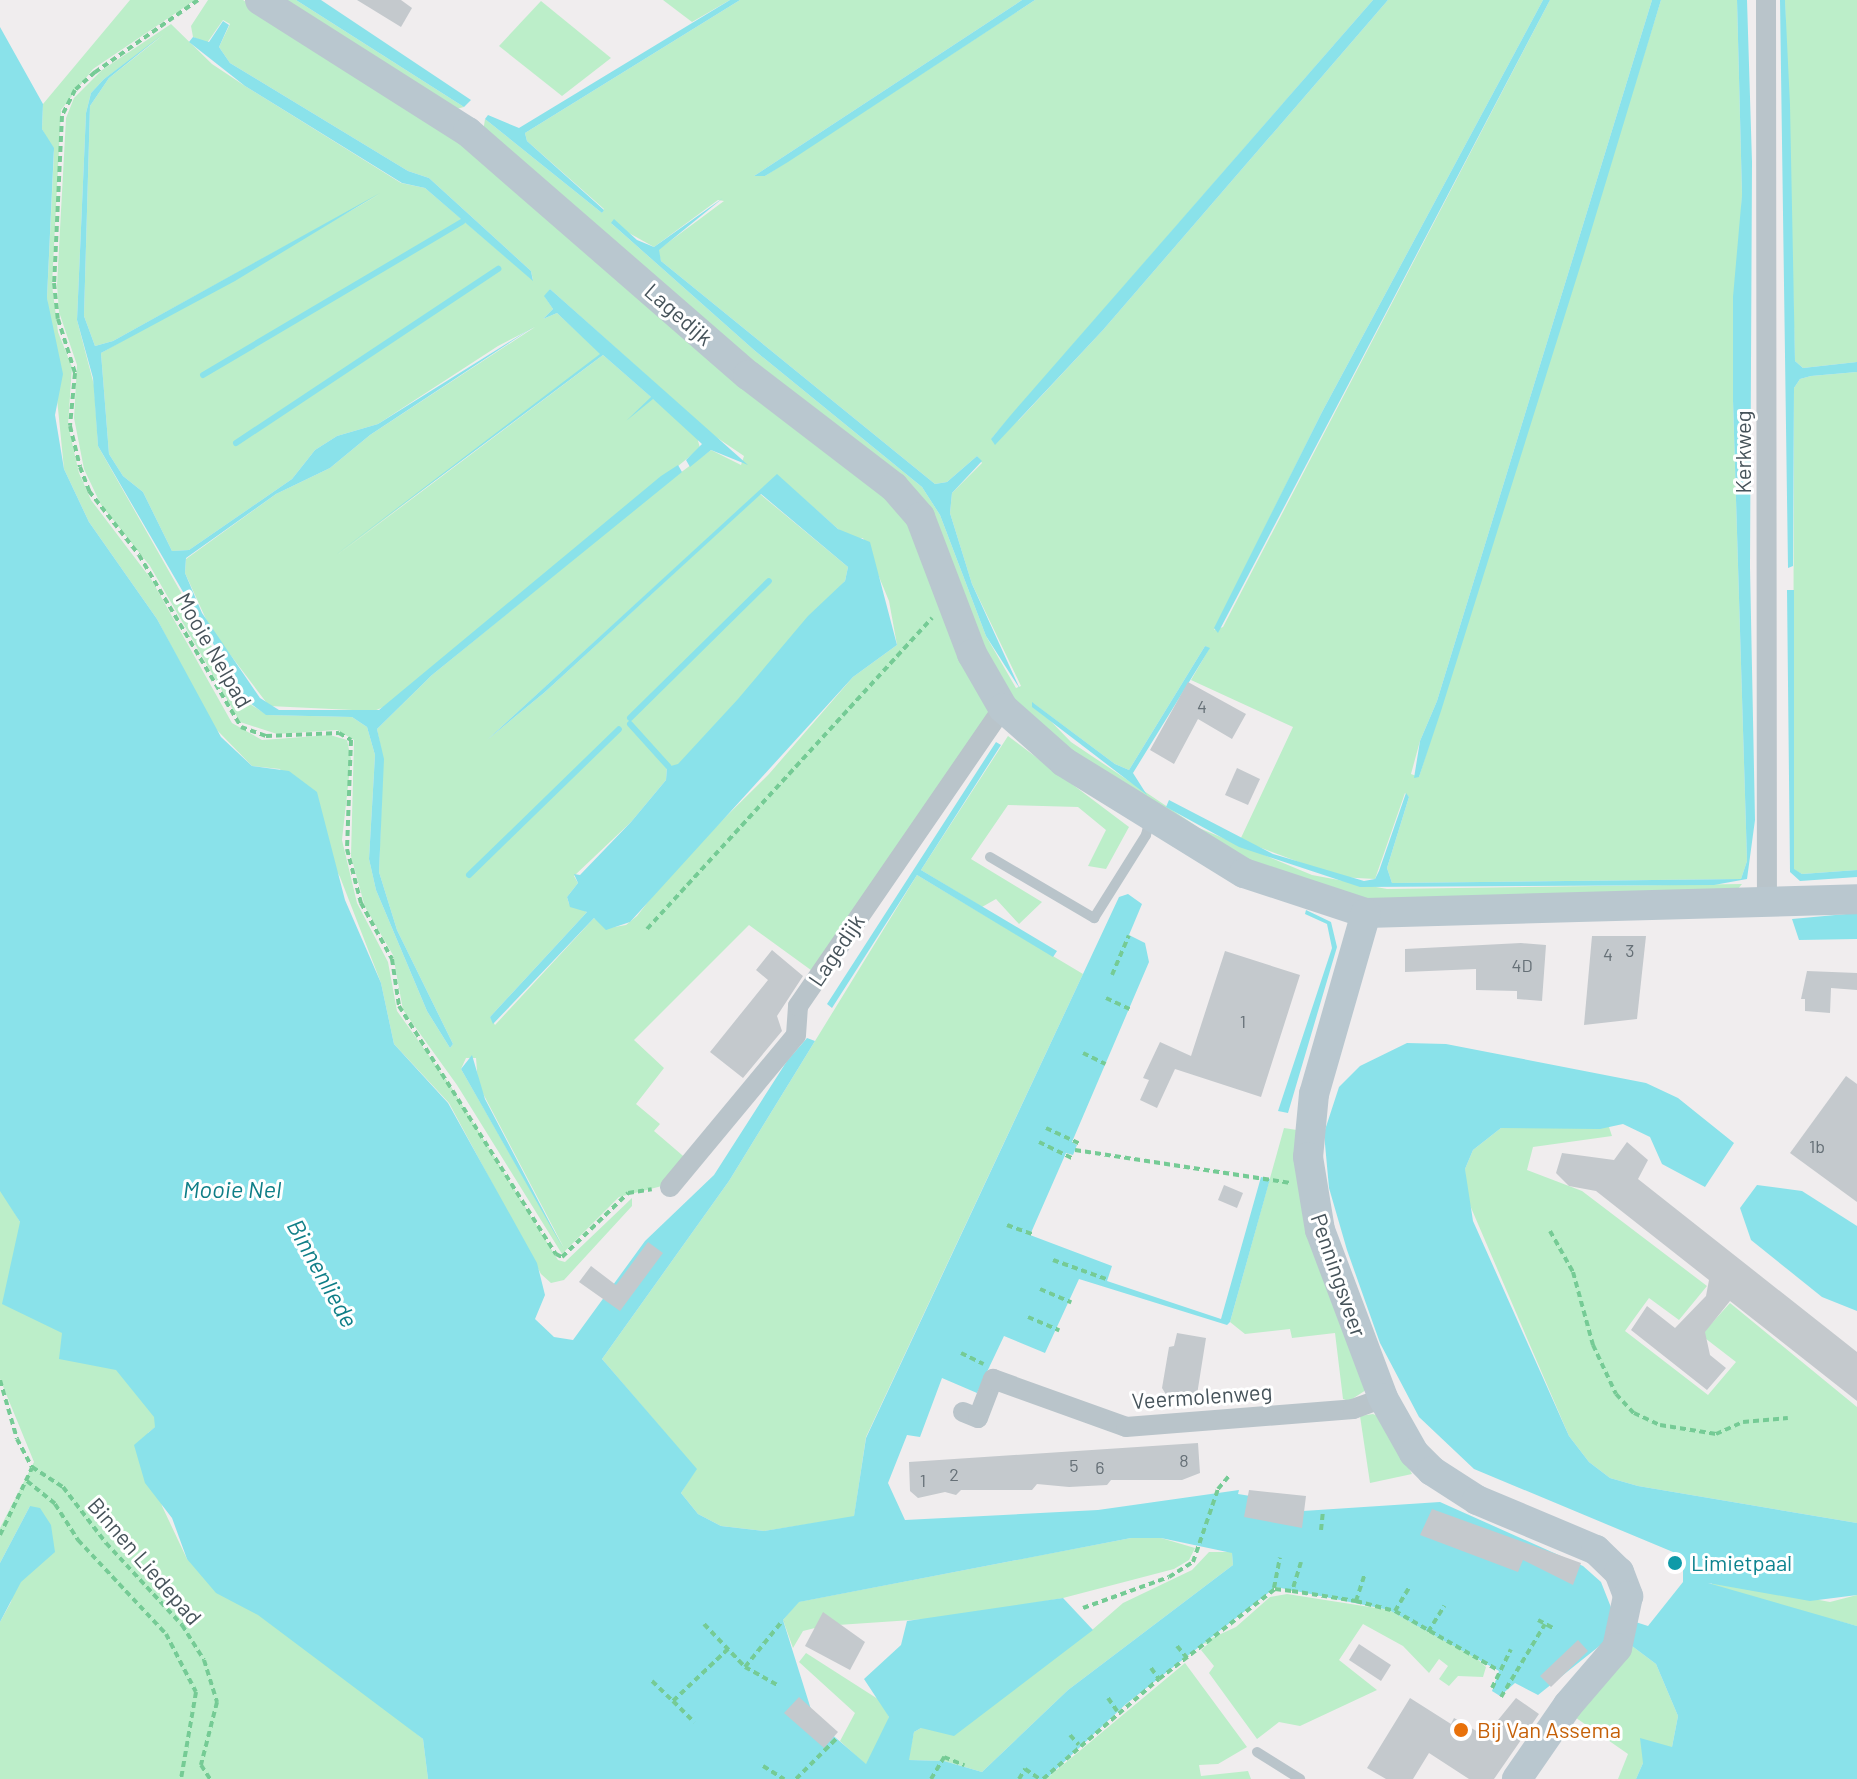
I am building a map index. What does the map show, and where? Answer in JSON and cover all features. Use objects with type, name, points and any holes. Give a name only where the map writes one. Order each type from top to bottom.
[{"type":"street","name":"Lagedijk","points":[[260,0],[468,132],[748,375],[894,487],[920,517],[972,654],[1003,708],[1064,762],[1150,819],[1244,873],[1366,913]]},
{"type":"street","name":"Kerkweg","points":[[1766,0],[1767,903]]},
{"type":"street","name":"Lagedijk","points":[[670,1187],[796,1035],[798,1006],[1003,708]]},
{"type":"street","points":[[1366,913],[1857,899]]},
{"type":"street","name":"Penningsveer","points":[[1366,913],[1314,1094],[1308,1157],[1320,1230],[1383,1398],[1414,1453],[1451,1485],[1605,1556],[1625,1584],[1626,1615],[1617,1648],[1568,1705],[1517,1779]]},
{"type":"street","name":"Veermolenweg","points":[[963,1412],[978,1418],[993,1379],[1126,1427],[1353,1409],[1383,1398]]},
{"type":"lane","points":[[990,857],[1094,918],[1146,835],[1150,819]]},
{"type":"lane","points":[[1257,1752],[1300,1779]]},
{"type":"path","name":"Mooie Nelpad","points":[[198,0],[95,72],[75,90],[62,116],[54,283],[58,319],[75,373],[70,426],[89,491],[139,555],[241,727],[266,736],[339,733],[351,740],[347,849],[361,903],[392,959],[399,1006],[559,1258],[628,1193],[670,1187]]},
{"type":"path","points":[[647,929],[950,598]]},
{"type":"path","points":[[1112,975],[1129,935]]},
{"type":"path","points":[[1106,998],[1130,1009]]},
{"type":"path","points":[[1083,1053],[1106,1064]]},
{"type":"path","points":[[1046,1128],[1080,1144]]},
{"type":"path","points":[[1039,1142],[1072,1158]]},
{"type":"path","points":[[1075,1150],[1275,1181]]},
{"type":"path","points":[[1007,1225],[1032,1234]]},
{"type":"path","points":[[1550,1231],[1573,1272],[1593,1345],[1616,1394],[1634,1413],[1660,1425],[1716,1434],[1743,1422],[1788,1418]]},
{"type":"path","points":[[1053,1260],[1109,1280]]},
{"type":"path","points":[[1040,1289],[1071,1302]]},
{"type":"path","points":[[1028,1317],[1059,1330]]},
{"type":"path","points":[[961,1353],[989,1367]]},
{"type":"path","name":"Binnen Liedepad","points":[[0,1380],[17,1439],[32,1467],[63,1487],[106,1543],[182,1625],[204,1660],[217,1702],[201,1765],[210,1779]]},
{"type":"path","points":[[0,1535],[32,1467]]},
{"type":"path","points":[[1083,1608],[1169,1577],[1193,1562],[1218,1489],[1229,1476]]},
{"type":"path","points":[[27,1481],[55,1504],[78,1540],[172,1645],[196,1692],[181,1779]]},
{"type":"path","points":[[1321,1530],[1323,1510]]},
{"type":"path","points":[[1280,1558],[1271,1586],[1275,1589],[1356,1601],[1395,1611],[1498,1670]]},
{"type":"path","points":[[1292,1591],[1301,1562]]},
{"type":"path","points":[[1356,1601],[1365,1573]]},
{"type":"path","points":[[1395,1611],[1409,1588]]},
{"type":"path","points":[[1019,1779],[1025,1769],[1042,1779],[1117,1711],[1275,1589]]},
{"type":"path","points":[[1428,1632],[1444,1606]]},
{"type":"path","points":[[745,1667],[783,1620]]},
{"type":"path","points":[[1538,1620],[1553,1628]]},
{"type":"path","points":[[704,1624],[745,1667],[778,1685]]},
{"type":"path","points":[[1501,1697],[1545,1624]]},
{"type":"path","points":[[1177,1646],[1187,1658]]},
{"type":"path","points":[[673,1701],[728,1649]]},
{"type":"path","points":[[1492,1688],[1498,1670],[1511,1649]]},
{"type":"path","points":[[1151,1668],[1159,1679]]},
{"type":"path","points":[[652,1681],[694,1722]]},
{"type":"path","points":[[1108,1698],[1117,1711]]},
{"type":"path","points":[[1070,1735],[1079,1746]]},
{"type":"path","points":[[796,1779],[838,1737]]},
{"type":"path","points":[[931,1779],[944,1757],[964,1765]]},
{"type":"path","points":[[763,1766],[784,1779]]},
{"type":"green space","points":[[130,0],[195,0],[93,69],[61,110],[52,285],[58,332],[72,367],[68,425],[79,473],[91,500],[151,579],[232,723],[262,740],[330,735],[347,740],[351,759],[342,840],[357,903],[388,962],[397,1011],[450,1085],[558,1260],[565,1262],[632,1198],[632,1206],[564,1280],[551,1283],[541,1274],[449,1103],[394,1044],[381,983],[340,877],[280,769],[252,766],[213,726],[157,619],[89,522],[64,469],[47,298],[54,152],[42,129],[43,104]]},
{"type":"green space","points":[[208,0],[243,0],[440,125],[882,491],[910,525],[992,709],[815,973],[749,925],[634,1040],[664,1068],[636,1104],[660,1124],[654,1131],[689,1161],[662,1186],[619,1197],[562,1254],[457,1085],[403,1010],[393,955],[365,907],[351,856],[354,740],[337,730],[277,734],[240,722],[150,566],[101,505],[84,469],[74,418],[77,365],[59,312],[57,285],[66,118],[74,98],[102,70],[171,24],[212,64],[401,183],[425,188],[533,280],[531,271],[429,178],[408,171],[230,63],[219,47],[230,24],[223,20],[207,43],[193,37],[191,26]],"holes":[[[163,35],[109,78],[90,106],[84,316],[95,346],[113,341],[380,194],[101,353],[109,454],[123,476],[143,492],[172,551],[189,550],[292,479],[315,450],[337,436],[378,424],[498,346],[535,327],[370,435],[330,468],[276,494],[186,559],[185,573],[210,628],[269,706],[374,711],[386,706],[700,448],[697,437],[603,355],[336,556],[601,354],[557,313],[543,319],[553,309],[545,297],[550,289],[713,435],[744,456],[741,465],[711,450],[432,675],[377,729],[383,759],[379,872],[397,930],[453,1044],[450,1048],[427,1011],[376,890],[369,859],[375,755],[367,727],[352,717],[267,715],[250,704],[221,663],[98,446],[94,385],[77,320],[86,113],[91,93],[104,79]],[[777,475],[838,529],[855,540],[863,538],[889,601],[897,645],[853,677],[769,774],[677,865],[637,916],[626,925],[609,928],[594,918],[495,1025],[490,1017],[587,912],[569,904],[567,897],[578,883],[574,876],[631,822],[666,780],[667,767],[678,765],[845,581],[848,567],[760,494],[545,692],[487,740]],[[466,1058],[476,1058],[478,1084],[564,1248],[461,1069]]]},
{"type":"green space","points":[[277,0],[296,0],[464,107],[452,110]]},
{"type":"green space","points":[[663,0],[730,0],[692,22]]},
{"type":"green space","points":[[740,0],[1022,0],[754,176],[765,176],[1035,0],[1373,0],[991,439],[1019,420],[1103,330],[1388,0],[1543,0],[1322,412],[1214,630],[1223,627],[1550,0],[1652,0],[1437,701],[1420,741],[1411,774],[1419,777],[1661,0],[1737,0],[1742,195],[1733,401],[1747,861],[1741,879],[1392,883],[1387,868],[1409,797],[1405,793],[1375,879],[1339,877],[1240,840],[1293,727],[1191,680],[1209,649],[1205,646],[1129,770],[1115,764],[1033,703],[1071,742],[1199,828],[1312,875],[1387,889],[1742,884],[1732,896],[1358,900],[1246,862],[1039,731],[991,673],[934,530],[483,132],[485,119],[602,213],[604,209],[527,141],[525,133]],"holes":[[[718,200],[724,201],[658,250],[661,261],[935,484],[947,482],[977,456],[982,463],[952,493],[950,513],[972,584],[1021,686],[1016,688],[986,636],[940,515],[922,487],[754,350],[611,223],[654,247]]]},
{"type":"green space","points":[[1785,0],[1857,0],[1857,362],[1803,368],[1795,361]]},
{"type":"green space","points":[[541,1],[611,58],[562,96],[499,46]]},
{"type":"green space","points":[[1857,372],[1857,870],[1802,874],[1794,870],[1793,839],[1794,388],[1800,379],[1811,376]]},
{"type":"green space","points":[[1008,736],[1129,827],[1106,869],[1088,866],[1106,830],[1078,807],[1008,805],[971,859],[1042,902],[1019,924],[996,899],[982,907],[921,870]]},
{"type":"green space","points":[[917,875],[1083,974],[866,1437],[854,1517],[764,1531],[721,1526],[698,1514],[681,1493],[696,1469],[602,1359],[729,1181]]},
{"type":"green space","points":[[1609,1127],[1612,1136],[1533,1147],[1527,1170],[1582,1191],[1707,1286],[1679,1320],[1649,1298],[1625,1331],[1708,1395],[1736,1362],[1701,1335],[1730,1303],[1857,1407],[1857,1523],[1638,1486],[1610,1478],[1589,1462],[1569,1436],[1466,1196],[1465,1169],[1473,1150],[1501,1128]]},
{"type":"green space","points":[[1284,1128],[1297,1130],[1366,1390],[1349,1401],[1343,1399],[1335,1333],[1292,1338],[1290,1329],[1245,1334],[1230,1322]]},
{"type":"green space","points":[[0,1188],[20,1222],[45,1305],[118,1361],[160,1423],[148,1433],[162,1506],[187,1559],[239,1591],[423,1739],[428,1779],[0,1779],[0,1622],[11,1602],[30,1506],[0,1563],[0,1528],[34,1462],[0,1379]]},
{"type":"green space","points":[[1373,1414],[1382,1418],[1412,1474],[1370,1483],[1360,1416]]},
{"type":"green space","points":[[1131,1538],[1161,1538],[1195,1548],[1189,1560],[1174,1569],[1063,1598],[956,1617],[823,1626],[803,1631],[793,1648],[783,1620],[798,1602]]},
{"type":"green space","points":[[1209,1552],[1232,1552],[1233,1565],[1068,1690],[982,1772],[944,1761],[908,1760],[914,1732],[1092,1630],[1123,1603],[1192,1570]]},
{"type":"green space","points":[[1713,1580],[1830,1602],[1857,1595],[1857,1626],[1711,1587]]},
{"type":"green space","points":[[1287,1594],[1389,1610],[1474,1656],[1486,1667],[1483,1677],[1458,1676],[1449,1686],[1439,1679],[1448,1666],[1439,1659],[1429,1673],[1403,1646],[1363,1624],[1339,1660],[1377,1690],[1300,1726],[1279,1722],[1257,1739],[1209,1673],[1214,1666],[1201,1650],[1208,1644],[1201,1643],[1236,1627],[1270,1597]]},
{"type":"green space","points":[[1632,1646],[1656,1664],[1678,1716],[1672,1747],[1643,1763],[1636,1779],[1618,1779],[1628,1754],[1569,1713]]},
{"type":"green space","points":[[806,1653],[881,1701],[889,1717],[887,1729],[866,1765],[840,1741],[855,1713],[799,1662]]},
{"type":"green space","points":[[1185,1663],[1247,1747],[1218,1764],[1199,1765],[1201,1776],[1248,1771],[1251,1779],[1046,1779]]},
{"type":"water","points":[[296,0],[321,0],[471,100],[464,107]]},
{"type":"water","points":[[730,0],[740,0],[525,133],[527,141],[604,210],[602,213],[485,119],[488,115],[519,128]]},
{"type":"water","points":[[1022,0],[1035,0],[788,162],[765,176],[754,176]]},
{"type":"water","points":[[1373,0],[1388,0],[1103,330],[995,445],[991,439],[1010,416]]},
{"type":"water","points":[[1543,0],[1550,0],[1218,633],[1214,628],[1322,412]]},
{"type":"water","points":[[1652,0],[1661,0],[1585,251],[1441,711],[1419,777],[1414,778],[1420,741],[1437,701]]},
{"type":"water","points":[[1737,0],[1747,0],[1752,162],[1750,567],[1755,820],[1747,879],[1714,885],[1360,887],[1239,847],[1166,807],[1169,800],[1273,854],[1364,881],[1375,879],[1379,871],[1406,793],[1409,797],[1387,868],[1392,883],[1741,879],[1747,861],[1733,401],[1733,297],[1742,195]]},
{"type":"water","points":[[1780,0],[1785,0],[1790,105],[1795,361],[1803,368],[1857,362],[1857,372],[1811,376],[1800,379],[1794,388],[1793,566],[1788,568]]},
{"type":"water","points":[[223,21],[229,25],[219,47],[230,63],[408,171],[429,178],[531,271],[533,281],[425,188],[402,183],[245,86],[189,42],[193,37],[209,42]]},
{"type":"water","name":"Mooie Nel","points":[[0,27],[43,104],[42,129],[54,148],[47,298],[63,374],[55,415],[64,469],[89,522],[157,619],[221,737],[252,766],[289,771],[317,792],[345,900],[381,983],[394,1044],[448,1103],[537,1263],[545,1295],[535,1319],[554,1337],[573,1340],[645,1241],[714,1175],[787,1061],[807,1038],[815,1041],[729,1181],[602,1359],[697,1469],[681,1493],[698,1514],[721,1526],[764,1531],[854,1516],[866,1438],[1119,897],[1128,894],[1142,904],[1129,935],[1145,943],[1149,962],[1072,1142],[1077,1145],[1073,1155],[1066,1153],[1030,1235],[1112,1266],[1107,1281],[1221,1319],[1261,1177],[1270,1179],[1230,1322],[1227,1325],[1079,1279],[1045,1353],[1004,1336],[977,1393],[942,1378],[920,1437],[907,1435],[888,1483],[905,1520],[1098,1510],[1239,1490],[1238,1494],[1301,1504],[1303,1511],[1440,1502],[1583,1566],[1601,1582],[1614,1615],[1648,1626],[1683,1582],[1683,1566],[1673,1552],[1474,1469],[1419,1417],[1380,1343],[1347,1250],[1329,1188],[1324,1133],[1339,1087],[1360,1066],[1407,1043],[1446,1044],[1646,1083],[1678,1098],[1734,1143],[1705,1187],[1662,1164],[1650,1137],[1623,1124],[1600,1129],[1501,1128],[1473,1150],[1465,1169],[1473,1221],[1569,1436],[1589,1462],[1610,1478],[1638,1486],[1857,1523],[1857,1595],[1810,1601],[1708,1583],[1857,1626],[1857,1779],[1636,1779],[1643,1763],[1640,1738],[1672,1747],[1678,1716],[1656,1664],[1632,1646],[1607,1640],[1538,1695],[1515,1683],[1500,1696],[1492,1691],[1499,1671],[1389,1610],[1276,1587],[1126,1704],[1046,1779],[428,1779],[423,1739],[258,1615],[216,1593],[187,1559],[172,1518],[145,1483],[134,1445],[155,1427],[154,1417],[116,1370],[59,1359],[62,1333],[2,1304],[20,1222],[0,1191]],"holes":[[[1131,1538],[1161,1538],[1232,1553],[1233,1565],[1068,1690],[982,1772],[944,1761],[909,1760],[914,1732],[921,1728],[954,1736],[1093,1630],[1063,1598],[907,1621],[901,1645],[864,1679],[889,1717],[866,1764],[814,1719],[783,1620],[799,1602]]]},
{"type":"water","points":[[162,35],[109,78],[90,106],[84,316],[95,346],[113,341],[380,193],[235,281],[101,353],[109,454],[123,476],[143,492],[172,551],[189,550],[292,479],[315,450],[337,436],[378,424],[535,326],[370,435],[330,468],[276,494],[186,558],[185,573],[202,613],[260,698],[279,710],[379,710],[661,476],[678,465],[682,472],[432,675],[377,729],[384,759],[379,872],[397,930],[453,1044],[450,1048],[427,1011],[376,890],[369,859],[375,755],[367,727],[352,717],[266,715],[246,700],[98,446],[93,378],[77,320],[86,113],[91,93],[104,79]]},
{"type":"water","points":[[723,198],[659,250],[661,261],[935,484],[947,482],[977,456],[982,461],[952,493],[950,513],[972,584],[1020,689],[986,636],[940,515],[922,487],[754,350],[611,223],[614,219],[637,240],[654,247]]},
{"type":"water","points":[[550,289],[748,465],[711,450],[690,467],[686,460],[702,444],[653,399],[626,421],[651,397],[603,355],[334,556],[600,354],[557,313],[543,319],[553,309],[544,296]]},
{"type":"water","points":[[777,474],[838,529],[870,542],[897,645],[853,677],[630,922],[606,930],[594,918],[493,1024],[490,1017],[587,912],[570,907],[567,897],[578,883],[574,874],[580,875],[631,822],[666,780],[667,767],[678,764],[808,616],[845,581],[848,567],[761,494],[545,692],[487,740]]},
{"type":"water","points":[[1787,590],[1794,590],[1794,869],[1802,874],[1857,870],[1857,877],[1800,881],[1790,872]]},
{"type":"water","points":[[1205,646],[1210,648],[1133,773],[1147,795],[1032,707],[1032,702],[1115,764],[1129,770]]},
{"type":"water","points":[[996,742],[1001,745],[921,870],[1057,951],[1053,957],[917,875],[832,1008],[827,1004]]},
{"type":"water","points":[[1306,910],[1331,922],[1337,947],[1288,1113],[1278,1111],[1332,948],[1327,924],[1305,914]]},
{"type":"water","points":[[1857,913],[1857,939],[1799,940],[1792,919]]},
{"type":"water","points":[[472,1055],[485,1099],[563,1248],[461,1069]]},
{"type":"water","points":[[1757,1185],[1802,1191],[1857,1226],[1857,1311],[1822,1297],[1751,1240],[1740,1208]]},
{"type":"water","points":[[30,1506],[40,1508],[51,1525],[55,1552],[21,1582],[0,1622],[0,1563]]},
{"type":"building","points":[[357,0],[401,0],[412,8],[401,27]]},
{"type":"building","points":[[1188,682],[1246,714],[1232,739],[1198,719],[1174,764],[1150,750]]},
{"type":"building","points":[[1237,768],[1260,779],[1248,805],[1225,795]]},
{"type":"building","points":[[1592,936],[1646,936],[1637,1019],[1584,1025]]},
{"type":"building","points":[[1521,943],[1546,945],[1542,1001],[1517,999],[1517,991],[1476,990],[1476,969],[1405,972],[1405,949]]},
{"type":"building","points":[[772,950],[803,976],[777,1016],[782,1031],[743,1078],[710,1052],[768,980],[756,970]]},
{"type":"building","points":[[1225,951],[1300,975],[1261,1097],[1175,1069],[1157,1108],[1140,1100],[1149,1080],[1143,1078],[1160,1042],[1191,1056]]},
{"type":"building","points":[[1807,971],[1857,973],[1857,990],[1831,988],[1830,1013],[1805,1011],[1805,999],[1801,999]]},
{"type":"building","points":[[1846,1076],[1857,1084],[1857,1202],[1790,1153]]},
{"type":"building","points":[[1627,1142],[1648,1160],[1638,1179],[1857,1352],[1857,1401],[1730,1301],[1705,1332],[1710,1355],[1726,1368],[1707,1390],[1631,1330],[1647,1306],[1675,1328],[1706,1296],[1709,1280],[1596,1191],[1569,1186],[1556,1173],[1562,1153],[1614,1160]]},
{"type":"building","points":[[1224,1185],[1243,1193],[1237,1208],[1218,1200]]},
{"type":"building","points":[[648,1242],[663,1253],[620,1311],[579,1282],[591,1266],[616,1285]]},
{"type":"building","points":[[1177,1333],[1206,1338],[1196,1401],[1167,1396],[1162,1388],[1169,1347],[1174,1346]]},
{"type":"building","points":[[1198,1443],[1200,1473],[1182,1480],[1111,1480],[1107,1485],[1069,1487],[1037,1484],[1032,1490],[961,1490],[956,1495],[945,1492],[918,1498],[910,1491],[909,1462]]},
{"type":"building","points":[[1249,1490],[1306,1496],[1302,1528],[1244,1517]]},
{"type":"building","points":[[1432,1509],[1581,1563],[1573,1585],[1523,1560],[1518,1572],[1420,1535]]},
{"type":"building","points":[[823,1612],[865,1642],[850,1670],[805,1646]]},
{"type":"building","points":[[1578,1640],[1588,1651],[1551,1687],[1540,1676]]},
{"type":"building","points":[[1359,1644],[1391,1665],[1381,1681],[1349,1660]]},
{"type":"building","points":[[799,1697],[838,1732],[824,1748],[784,1713]]},
{"type":"building","points":[[1410,1698],[1451,1724],[1454,1718],[1485,1736],[1516,1698],[1539,1714],[1494,1779],[1469,1779],[1429,1753],[1413,1779],[1386,1779],[1367,1768]]},
{"type":"waterway","points":[[203,375],[462,222]]},
{"type":"waterway","points":[[236,443],[498,269]]},
{"type":"waterway","points":[[630,718],[769,581]]},
{"type":"waterway","points":[[630,724],[668,766]]},
{"type":"waterway","points":[[469,875],[619,729]]},
{"type":"place","name":"Limietpaal","points":[[1675,1563]]},
{"type":"place","name":"Bij Van Assema","points":[[1461,1730]]},
{"type":"water label","name":"Binnenliede","points":[[323,1273]]}]
